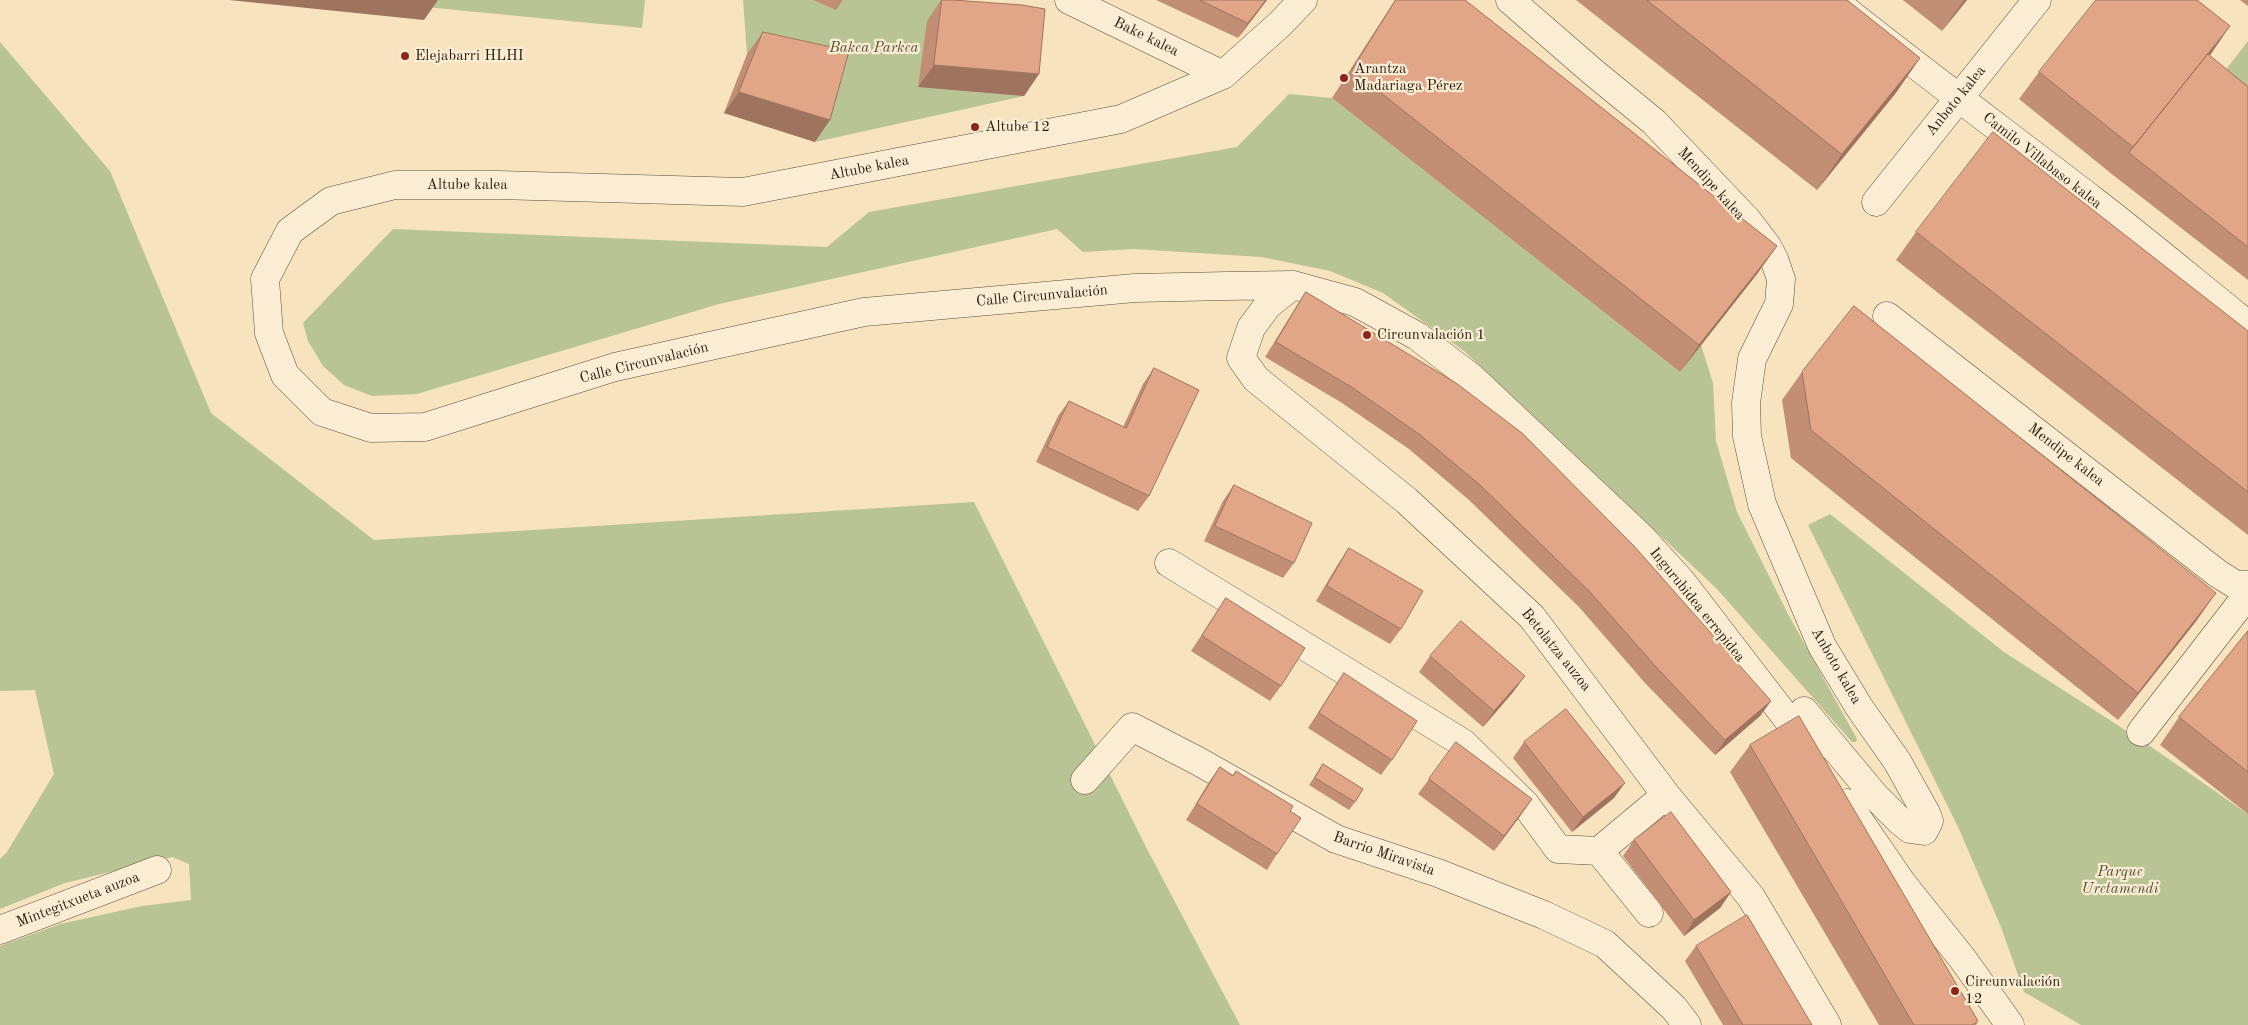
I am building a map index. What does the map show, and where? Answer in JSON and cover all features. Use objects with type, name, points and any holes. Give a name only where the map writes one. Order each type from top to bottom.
[{"type":"street","name":"Bake kalea","points":[[1069,0],[1222,75]]},
{"type":"street","name":"Altube kalea","points":[[395,185],[498,185],[743,192],[1121,119],[1222,75],[1280,24],[1303,0]]},
{"type":"street","name":"Mendipe kalea","points":[[1510,0],[1654,122],[1748,221]]},
{"type":"street","name":"Camilo Villabaso kalea","points":[[1833,0],[1958,98],[2096,202],[2248,325]]},
{"type":"street","name":"Anboto kalea","points":[[1876,202],[2037,0]]},
{"type":"street","name":"Calle Circunvalación","points":[[395,185],[332,201],[324,206],[290,231],[265,279],[269,333],[285,375],[322,412],[371,428],[425,427],[615,367],[864,312],[1134,288],[1293,286]]},
{"type":"street","name":"Mendipe kalea","points":[[1698,204],[1724,220],[1748,221]]},
{"type":"street","name":"Anboto kalea","points":[[1721,635],[1743,646],[1764,664],[1875,796],[1900,821],[1910,829],[1924,831],[1929,821],[1926,813],[1897,761],[1859,706],[1822,646],[1762,504],[1747,436],[1746,403],[1752,359],[1779,304],[1781,279],[1767,246],[1748,221]]},
{"type":"street","name":"Ingurubidea errepidea","points":[[1293,286],[1355,302],[1417,336],[1472,378],[1642,538],[1682,582],[1721,635],[1798,730],[1902,884],[1962,958],[2010,1025]]},
{"type":"street","name":"Betolatza auzoa","points":[[1293,286],[1268,305],[1251,328],[1241,358],[1256,379],[1400,494],[1532,617],[1666,795],[1751,897],[1827,1025]]},
{"type":"street","name":"Mendipe kalea","points":[[1887,316],[2217,573],[2236,585],[2248,585]]},
{"type":"street","points":[[1169,563],[1463,743],[1524,804],[1558,849],[1599,851],[1666,795]]},
{"type":"street","points":[[2141,732],[2248,594]]},
{"type":"street","name":"Barrio Miravista","points":[[1085,780],[1132,727],[1196,760],[1336,839],[1438,873],[1544,915],[1605,944],[1674,1008],[1686,1025]]},
{"type":"street","points":[[1599,851],[1649,913]]},
{"type":"street","name":"Mintegitxueta auzoa","points":[[0,930],[157,870]]},
{"type":"green space","points":[[426,0],[645,0],[642,28],[425,7]]},
{"type":"green space","name":"Bakea Parkea","points":[[743,0],[956,0],[1007,27],[918,87],[1024,96],[815,142],[833,73],[747,54]]},
{"type":"green space","points":[[2248,41],[2248,92],[2224,72]]},
{"type":"green space","points":[[0,42],[110,171],[211,413],[374,540],[974,502],[1146,847],[1240,1025],[0,1025],[0,946],[60,924],[142,906],[191,900],[189,864],[172,857],[65,883],[0,909],[0,859],[7,852],[54,774],[35,690],[0,691]]},
{"type":"green space","points":[[1289,94],[1332,98],[1680,372],[1701,345],[1713,383],[1716,441],[1737,512],[1788,614],[1857,739],[1856,742],[1852,742],[1717,589],[1464,351],[1383,293],[1330,271],[1262,257],[1135,249],[1083,252],[1057,229],[719,304],[417,394],[372,396],[344,385],[323,366],[308,341],[303,323],[393,229],[827,247],[869,212],[1237,147]]},
{"type":"green space","name":"Parque Uretamendi","points":[[1830,514],[2004,652],[2150,746],[2248,814],[2248,1025],[2081,1025],[2024,992],[2001,927],[1959,829],[1808,525]]},
{"type":"building","points":[[942,0],[1022,5],[1045,9],[1039,74],[934,65]]},
{"type":"building","points":[[1200,0],[1266,0],[1248,23]]},
{"type":"building","points":[[1396,0],[1465,0],[1777,246],[1699,345],[1352,70]]},
{"type":"building","points":[[1647,0],[1847,0],[1920,58],[1842,154]]},
{"type":"building","points":[[2096,0],[2197,0],[2230,26],[2133,147],[2039,72]]},
{"type":"building","points":[[763,32],[849,51],[830,120],[739,92]]},
{"type":"building","points":[[2208,54],[2248,87],[2248,247],[2129,153]]},
{"type":"building","points":[[1993,132],[2248,331],[2248,492],[1916,232]]},
{"type":"building","points":[[1306,292],[1456,383],[1522,433],[1634,546],[1771,701],[1725,740],[1656,667],[1590,592],[1480,485],[1419,434],[1353,388],[1276,342]]},
{"type":"building","points":[[1854,306],[2216,593],[2138,693],[1811,430],[1802,372]]},
{"type":"building","points":[[1154,368],[1199,390],[1149,496],[1047,447],[1069,401],[1126,428]]},
{"type":"building","points":[[1234,485],[1312,523],[1294,563],[1215,526]]},
{"type":"building","points":[[1349,548],[1423,591],[1401,629],[1327,586]]},
{"type":"building","points":[[1226,598],[1305,648],[1281,686],[1202,636]]},
{"type":"building","points":[[1461,621],[1525,676],[1494,711],[1430,656]]},
{"type":"building","points":[[2248,631],[2248,772],[2179,717]]},
{"type":"building","points":[[1344,673],[1417,721],[1392,760],[1319,713]]},
{"type":"building","points":[[1566,709],[1625,783],[1583,817],[1524,742]]},
{"type":"building","points":[[1799,716],[1978,1021],[1972,1025],[1914,1025],[1750,745]]},
{"type":"building","points":[[1456,742],[1532,799],[1504,836],[1429,779]]},
{"type":"building","points":[[1323,764],[1363,789],[1355,802],[1315,778]]},
{"type":"building","points":[[1220,767],[1233,776],[1236,771],[1293,806],[1290,811],[1301,818],[1277,854],[1197,804]]},
{"type":"building","points":[[1671,812],[1731,892],[1694,920],[1634,840]]},
{"type":"building","points":[[1747,915],[1812,1025],[1743,1025],[1696,946]]},
{"type":"place","name":"Elejabarri HLHI","points":[[405,56]]},
{"type":"place","name":"Arantza Madariaga Pérez","points":[[1344,78]]},
{"type":"place","name":"Altube 12","points":[[975,127]]},
{"type":"place","name":"Circunvalación 1","points":[[1367,335]]},
{"type":"place","name":"Circunvalación 12","points":[[1955,991]]}]
